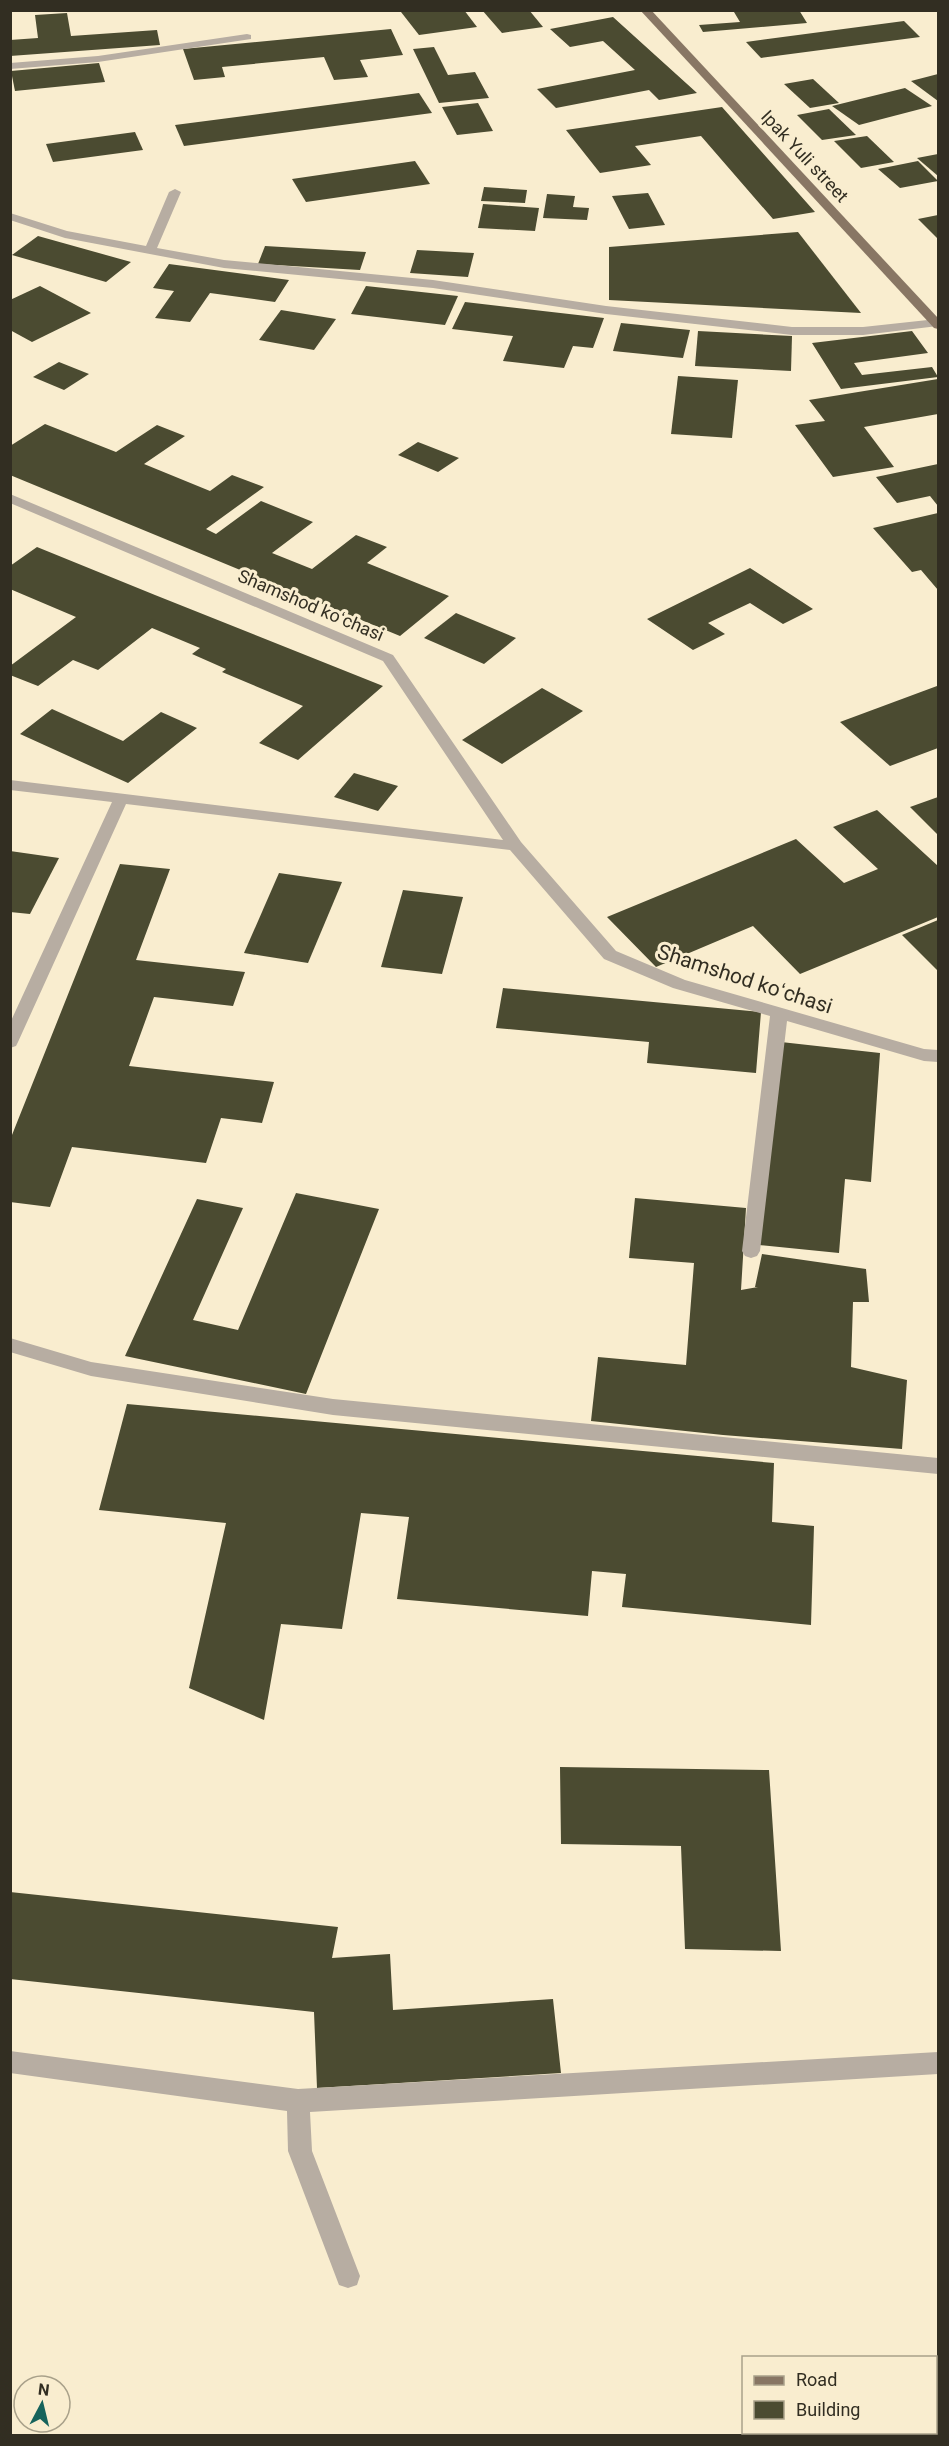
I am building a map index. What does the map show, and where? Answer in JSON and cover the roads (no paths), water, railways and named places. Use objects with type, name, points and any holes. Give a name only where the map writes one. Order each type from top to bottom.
[{"type":"main road","name":"Ipak Yuli street","points":[[645,10],[938,324]]},
{"type":"street","points":[[10,66],[98,59],[247,37]]},
{"type":"street","points":[[150,251],[175,192]]},
{"type":"street","points":[[10,216],[65,234],[224,264],[433,284],[606,310],[792,331],[863,331],[938,324]]},
{"type":"street","name":"Shamshod koʻchasi","points":[[10,498],[388,658],[515,846],[610,955],[679,984],[779,1014],[924,1054],[939,1056]]},
{"type":"street","points":[[10,785],[515,846]]},
{"type":"street","points":[[10,1042],[122,799]]},
{"type":"street","points":[[751,1251],[779,1014]]},
{"type":"street","points":[[10,1345],[91,1369],[333,1407],[937,1471]]},
{"type":"street","points":[[10,2062],[298,2101],[939,2063]]},
{"type":"street","points":[[298,2101],[300,2151],[348,2276]]}]
